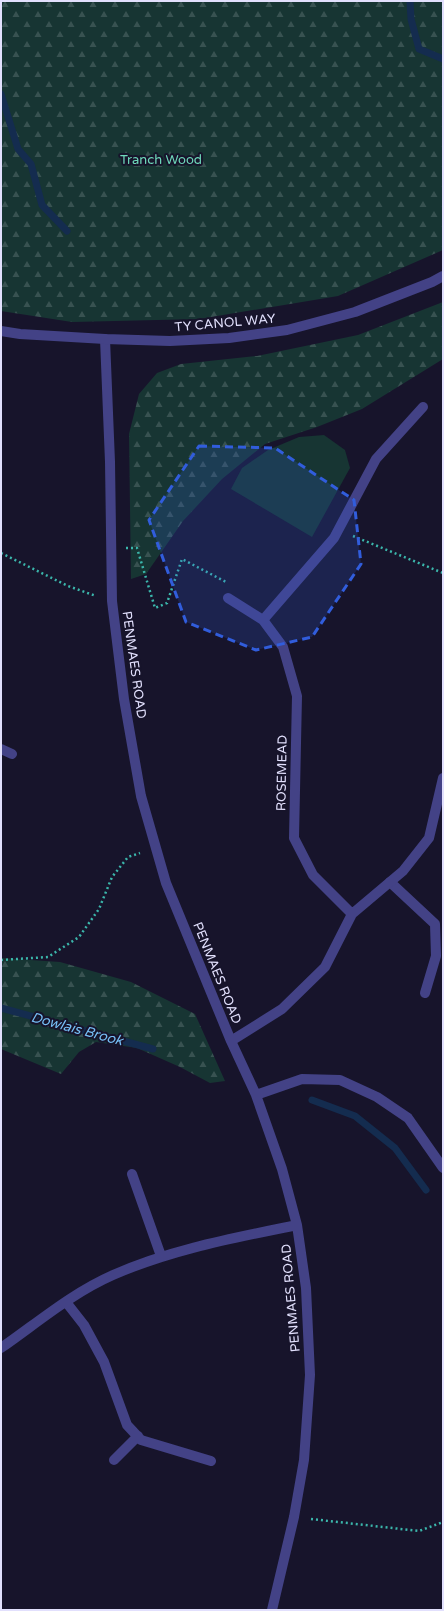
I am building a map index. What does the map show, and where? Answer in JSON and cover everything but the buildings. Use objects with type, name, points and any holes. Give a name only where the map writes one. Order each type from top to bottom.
[{"type":"street","name":"TY CANOL WAY","points":[[1,331],[20,334],[170,341],[222,338],[287,330],[355,312],[443,276]]},
{"type":"street","name":"PENMAES ROAD","points":[[105,339],[110,462],[112,601],[124,699],[141,796],[166,883],[231,1041],[256,1095],[282,1169],[297,1225],[306,1288],[310,1375],[304,1460],[294,1517],[272,1610]]},
{"type":"street","points":[[263,620],[334,538],[376,459],[423,407]]},
{"type":"street","name":"ROSEMEAD","points":[[228,598],[263,620],[283,647],[297,696],[294,838],[313,875],[352,914]]},
{"type":"street","points":[[1,748],[12,754]]},
{"type":"street","points":[[231,1041],[282,1009],[325,967],[352,914],[403,871],[429,838],[443,778]]},
{"type":"street","points":[[390,882],[435,924],[436,956],[425,993]]},
{"type":"street","points":[[256,1095],[302,1079],[340,1080],[377,1097],[408,1118],[443,1168]]},
{"type":"street","points":[[132,1174],[161,1256]]},
{"type":"street","points":[[1,1348],[66,1302],[112,1276],[161,1256],[212,1242],[297,1225]]},
{"type":"street","points":[[66,1302],[84,1326],[104,1362],[127,1425],[141,1440],[211,1461]]},
{"type":"street","points":[[114,1460],[138,1436]]},
{"type":"path","points":[[338,529],[443,573]]},
{"type":"path","points":[[111,548],[137,548],[155,608],[167,603],[182,559],[231,584],[238,604]]},
{"type":"path","points":[[1,553],[68,586],[112,601]]},
{"type":"path","points":[[1,960],[48,957],[78,937],[99,909],[112,877],[128,857],[156,848]]},
{"type":"path","points":[[294,1517],[419,1531],[443,1522]]},
{"type":"highlighted area","points":[[199,446],[275,448],[354,500],[361,564],[312,637],[256,650],[186,622],[149,520]]},
{"type":"green space","name":"Tranch Wood","points":[[1,1],[443,1],[443,250],[338,296],[199,319],[72,322],[1,311]]},
{"type":"green space","points":[[443,302],[443,359],[362,409],[317,427],[265,444],[222,479],[183,521],[146,574],[131,579],[129,434],[139,394],[157,373],[181,364],[257,356],[358,335]]},
{"type":"green space","points":[[324,435],[345,450],[350,468],[312,537],[231,489],[242,468],[268,450],[299,437]]},
{"type":"green space","points":[[1,958],[60,962],[131,982],[195,1014],[225,1081],[210,1083],[180,1067],[137,1048],[96,1042],[79,1052],[61,1074],[1,1049]]},
{"type":"waterway","points":[[410,1],[411,19],[419,49],[443,59]]},
{"type":"waterway","points":[[1,94],[18,149],[31,164],[42,205],[67,231]]},
{"type":"waterway","name":"Dowlais Brook","points":[[1,1008],[153,1049]]},
{"type":"waterway","name":"Dowlais Brook","points":[[312,1100],[355,1116],[395,1148],[426,1190]]}]
